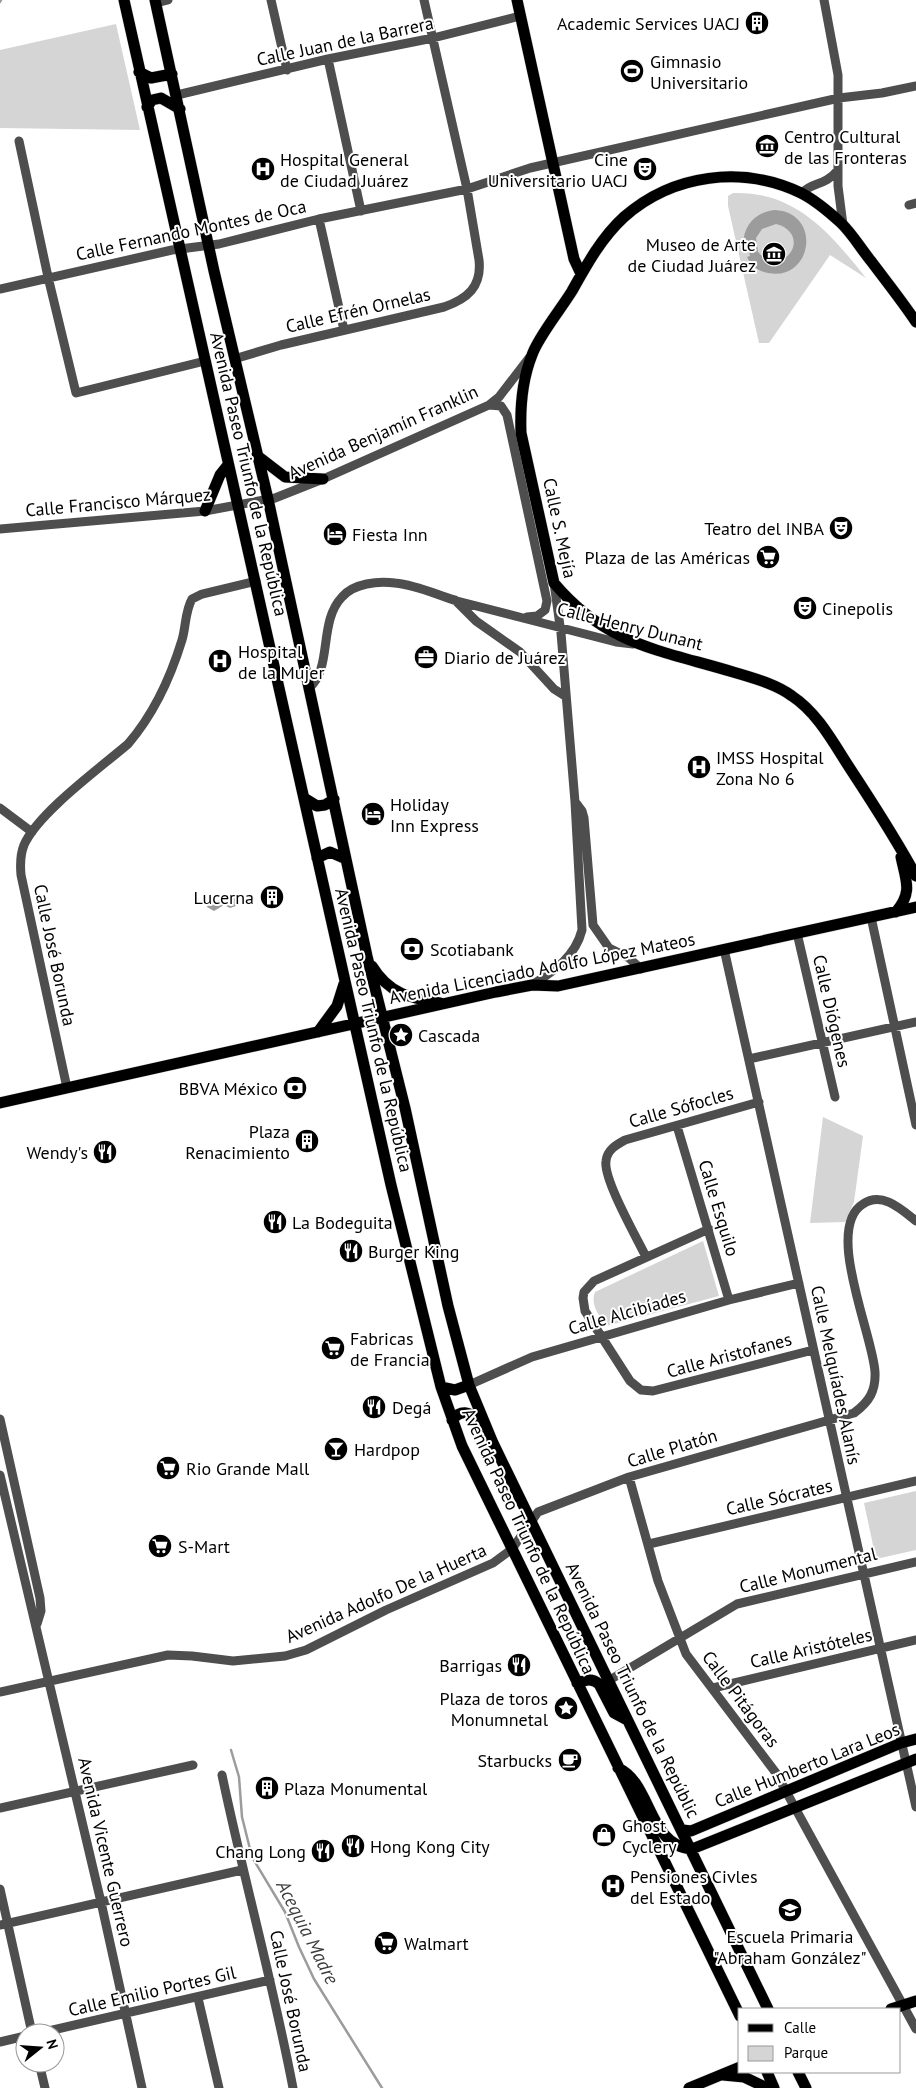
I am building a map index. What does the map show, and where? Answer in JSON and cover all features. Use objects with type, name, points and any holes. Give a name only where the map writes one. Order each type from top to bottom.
[{"type":"main road","name":"Avenida Paseo Triunfo de la República","points":[[124,0],[391,1185],[441,1387],[452,1420],[512,1549],[738,2012]]},
{"type":"main road","points":[[517,0],[574,259],[581,274]]},
{"type":"main road","name":"Avenida Paseo Triunfo de la República","points":[[156,2],[234,359],[259,457],[367,956],[405,1108],[448,1306],[469,1385]]},
{"type":"main road","points":[[139,72],[151,78],[172,74]]},
{"type":"main road","points":[[147,106],[152,100],[161,98],[180,109]]},
{"type":"main road","name":"Avenida Benjamín Franklin","points":[[532,353],[607,235],[624,218],[659,192],[711,177],[749,178],[780,185],[802,194],[843,225],[916,322]]},
{"type":"main road","name":"Calle S. Mejía","points":[[532,353],[523,391],[521,433],[554,583]]},
{"type":"main road","points":[[259,457],[285,477],[323,479]]},
{"type":"main road","points":[[205,510],[220,475],[228,465]]},
{"type":"main road","points":[[554,583],[583,612],[606,628],[637,644]]},
{"type":"main road","name":"Calle Henry Dunant","points":[[637,644],[744,675],[792,695],[802,703],[823,728],[899,844],[916,876]]},
{"type":"main road","points":[[304,798],[316,806],[325,805],[334,799]]},
{"type":"main road","points":[[899,844],[916,868]]},
{"type":"main road","points":[[896,912],[907,897],[908,890],[899,844]]},
{"type":"main road","points":[[317,858],[330,852],[346,859]]},
{"type":"main road","name":"Avenida Licenciado Adolfo López Mateos","points":[[0,1102],[532,985],[558,986],[916,907]]},
{"type":"main road","points":[[367,956],[380,979],[398,992],[418,999],[447,1004]]},
{"type":"main road","points":[[318,1032],[337,1006],[345,982]]},
{"type":"main road","points":[[441,1387],[455,1390],[469,1385]]},
{"type":"main road","name":"Avenida Paseo Triunfo de la Repúblic","points":[[469,1385],[482,1420],[530,1521],[692,1849],[768,2008]]},
{"type":"main road","points":[[452,1420],[462,1412],[467,1412],[482,1420]]},
{"type":"main road","points":[[577,1683],[587,1680],[596,1681],[600,1684],[614,1713],[627,1720]]},
{"type":"main road","name":"Calle Humberto Lara Leos","points":[[682,1830],[691,1831],[902,1743],[916,1739]]},
{"type":"main road","name":"Calle Humberto Lara Leos","points":[[692,1849],[911,1760]]},
{"type":"main road","points":[[618,1768],[628,1772],[634,1779],[653,1816],[672,1842],[680,1848],[692,1849]]},
{"type":"main road","points":[[653,1816],[661,1823],[666,1823],[671,1816],[671,1809]]},
{"type":"main road","points":[[897,2007],[916,2001]]},
{"type":"main road","points":[[689,2088],[738,2068]]},
{"type":"main road","points":[[767,2073],[774,2088]]},
{"type":"main road","points":[[798,2073],[806,2088]]},
{"type":"main road","points":[[721,2075],[744,2077],[767,2088]]},
{"type":"street","points":[[156,2],[168,0]]},
{"type":"street","points":[[271,0],[286,70]]},
{"type":"street","points":[[424,0],[467,188]]},
{"type":"street","points":[[824,0],[833,44],[839,98],[838,170],[843,225]]},
{"type":"street","name":"Calle Juan de la Barrera","points":[[177,95],[328,59],[433,38],[520,16]]},
{"type":"street","points":[[328,59],[361,211]]},
{"type":"street","name":"Calle Fernando Montes de Oca","points":[[4,288],[180,249],[209,246],[467,188],[553,163],[839,98],[882,93],[916,86]]},
{"type":"street","points":[[19,141],[48,277],[76,393],[205,361]]},
{"type":"street","points":[[802,194],[808,188],[830,180],[838,170]]},
{"type":"street","name":"Calle Efrén Ornelas","points":[[234,359],[457,302],[475,288],[479,279],[480,260],[467,188]]},
{"type":"street","points":[[319,220],[344,330]]},
{"type":"street","name":"Avenida Benjamín Franklin","points":[[238,506],[268,499],[323,479],[489,405],[499,396],[532,353]]},
{"type":"street","points":[[489,405],[501,406],[507,414],[547,601],[545,610],[540,614],[524,618]]},
{"type":"street","name":"Calle Francisco Márquez","points":[[0,530],[238,506]]},
{"type":"street","name":"Calle José Borunda","points":[[67,1088],[21,875],[19,861],[24,844],[44,817],[128,744],[138,732],[155,704],[182,641],[192,599],[202,594],[256,581]]},
{"type":"street","name":"Calle Henry Dunant","points":[[309,688],[319,674],[329,618],[334,606],[345,594],[372,583],[396,583],[421,588],[455,600],[616,642],[637,644]]},
{"type":"street","name":"Calle S. Mejía","points":[[532,985],[564,962],[574,950],[582,930],[575,802],[560,627],[554,583]]},
{"type":"street","points":[[455,600],[476,621],[520,652],[554,689],[565,696]]},
{"type":"street","name":"Calle S. Mejía","points":[[575,802],[582,811],[584,818],[592,925],[609,948],[629,958],[641,969]]},
{"type":"street","points":[[0,808],[32,832]]},
{"type":"street","points":[[871,917],[916,1125]]},
{"type":"street","name":"Calle Diógenes","points":[[796,933],[835,1097]]},
{"type":"street","name":"Calle Melquíades Alanís","points":[[724,949],[880,1650],[902,1743],[911,1760],[916,1806]]},
{"type":"street","points":[[750,1059],[916,1022]]},
{"type":"street","name":"Calle Sófocles","points":[[646,1257],[608,1177],[606,1161],[614,1146],[626,1140],[759,1102]]},
{"type":"street","name":"Calle Esquilo","points":[[677,1126],[729,1300]]},
{"type":"street","name":"Calle Platón","points":[[530,1521],[538,1512],[628,1477],[829,1422],[854,1413],[863,1406],[872,1393],[875,1382],[872,1354],[855,1287],[850,1256],[848,1234],[853,1214],[865,1202],[880,1199],[900,1208],[916,1221]]},
{"type":"street","points":[[599,1336],[584,1305],[583,1298],[588,1286],[646,1257],[709,1229]]},
{"type":"street","name":"Calle Alcibíades","points":[[469,1385],[515,1363],[599,1336],[799,1283]]},
{"type":"street","name":"Calle Aristofanes","points":[[599,1336],[630,1381],[641,1390],[653,1391],[813,1350]]},
{"type":"street","name":"Avenida Vicente Guerrero","points":[[0,1419],[40,1598],[41,1612],[37,1624]]},
{"type":"street","name":"Avenida Vicente Guerrero","points":[[0,1475],[30,1606],[37,1624],[142,2088]]},
{"type":"street","name":"Calle Pitágoras","points":[[628,1477],[649,1544],[658,1582],[678,1638],[686,1654],[776,1773],[897,2007]]},
{"type":"street","name":"Calle Sócrates","points":[[649,1544],[916,1481]]},
{"type":"street","name":"Avenida Adolfo De la Huerta","points":[[0,1692],[168,1655],[245,1661],[290,1655],[493,1563],[512,1549],[530,1521]]},
{"type":"street","name":"Calle Monumental","points":[[608,1681],[730,1607],[748,1600],[916,1562]]},
{"type":"street","name":"Calle Aristóteles","points":[[713,1688],[916,1640]]},
{"type":"street","points":[[0,1808],[193,1765]]},
{"type":"street","name":"Calle José Borunda","points":[[222,1776],[242,1870],[254,1908],[293,2088]]},
{"type":"street","points":[[4,1924],[242,1870]]},
{"type":"street","points":[[0,1890],[4,1924],[29,2023]]},
{"type":"street","name":"Calle Emilio Portes Gil","points":[[65,2027],[270,1980]]},
{"type":"street","points":[[198,1998],[219,2088]]},
{"type":"street","name":"Calle Pitágoras","points":[[901,2012],[916,2029]]},
{"type":"street","points":[[0,2042],[15,2038]]},
{"type":"street","points":[[41,2073],[45,2088]]},
{"type":"green space","points":[[116,24],[140,130],[0,128],[0,50]]},
{"type":"green space","points":[[733,193],[755,194],[775,199],[793,207],[825,231],[866,278],[830,255],[769,343],[759,343],[728,206],[728,196]]},
{"type":"green space","points":[[823,1117],[863,1136],[854,1202],[845,1222],[810,1223]]},
{"type":"green space","points":[[703,1241],[719,1296],[606,1326],[594,1306],[595,1292]]},
{"type":"green space","points":[[916,1491],[916,1550],[876,1559],[864,1503]]},
{"type":"shaded area","points":[[775,210],[790,214],[800,222],[805,234],[806,246],[802,258],[794,267],[783,273],[768,273],[755,268],[747,257],[750,256],[747,244],[743,244],[748,225],[756,217]],"holes":[[[776,224],[791,233],[794,240],[790,253],[785,258],[777,261],[767,261],[758,252],[756,238],[762,229]]]},
{"type":"shaded area","points":[[231,894],[236,895],[238,899],[236,906],[230,908],[224,905],[214,911],[207,907],[209,900],[217,901]]},
{"type":"waterway","name":"Acequia Madre","points":[[231,1750],[239,1777],[242,1817],[252,1857],[285,1912],[314,1979],[382,2088]]},
{"type":"place","name":"Academic Services UACJ","points":[[757,23]]},
{"type":"place","name":"Gimnasio Universitario","points":[[632,71]]},
{"type":"place","name":"Centro Cultural de las Fronteras","points":[[767,146]]},
{"type":"place","name":"Hospital General de Ciudad Juárez","points":[[263,169]]},
{"type":"place","name":"Cine Universitario UACJ","points":[[645,169]]},
{"type":"place","name":"Museo de Arte de Ciudad Juárez","points":[[774,254]]},
{"type":"place","name":"Teatro del INBA","points":[[841,528]]},
{"type":"place","name":"Fiesta Inn","points":[[335,534]]},
{"type":"place","name":"Plaza de las Américas","points":[[768,557]]},
{"type":"place","name":"Cinepolis","points":[[805,608]]},
{"type":"place","name":"Diario de Juárez","points":[[426,657]]},
{"type":"place","name":"Hospital de la Mujer","points":[[220,661]]},
{"type":"place","name":"IMSS Hospital Zona No 6","points":[[699,767]]},
{"type":"place","name":"Holiday Inn Express","points":[[373,814]]},
{"type":"place","name":"Lucerna","points":[[272,897]]},
{"type":"place","name":"Scotiabank","points":[[412,949]]},
{"type":"place","name":"Cascada","points":[[401,1035]]},
{"type":"place","name":"BBVA México","points":[[295,1088]]},
{"type":"place","name":"Plaza Renacimiento","points":[[307,1141]]},
{"type":"place","name":"Wendy's","points":[[105,1152]]},
{"type":"place","name":"La Bodeguita","points":[[275,1222]]},
{"type":"place","name":"Burger King","points":[[351,1251]]},
{"type":"place","name":"Fabricas de Francia","points":[[333,1348]]},
{"type":"place","name":"Degá","points":[[374,1407]]},
{"type":"place","name":"Hardpop","points":[[336,1449]]},
{"type":"place","name":"Rio Grande Mall","points":[[168,1468]]},
{"type":"place","name":"S-Mart","points":[[160,1546]]},
{"type":"place","name":"Barrigas","points":[[519,1665]]},
{"type":"place","name":"Plaza de toros Monumnetal","points":[[566,1708]]},
{"type":"place","name":"Starbucks","points":[[570,1760]]},
{"type":"place","name":"Plaza Monumental","points":[[267,1788]]},
{"type":"place","name":"Ghost Cyclery","points":[[604,1835]]},
{"type":"place","name":"Hong Kong City","points":[[353,1846]]},
{"type":"place","name":"Chang Long","points":[[323,1851]]},
{"type":"place","name":"Pensiones Civles del Estado","points":[[613,1886]]},
{"type":"place","name":"Escuela Primaria \"Abraham González\"","points":[[790,1910]]},
{"type":"place","name":"Walmart","points":[[386,1943]]}]
